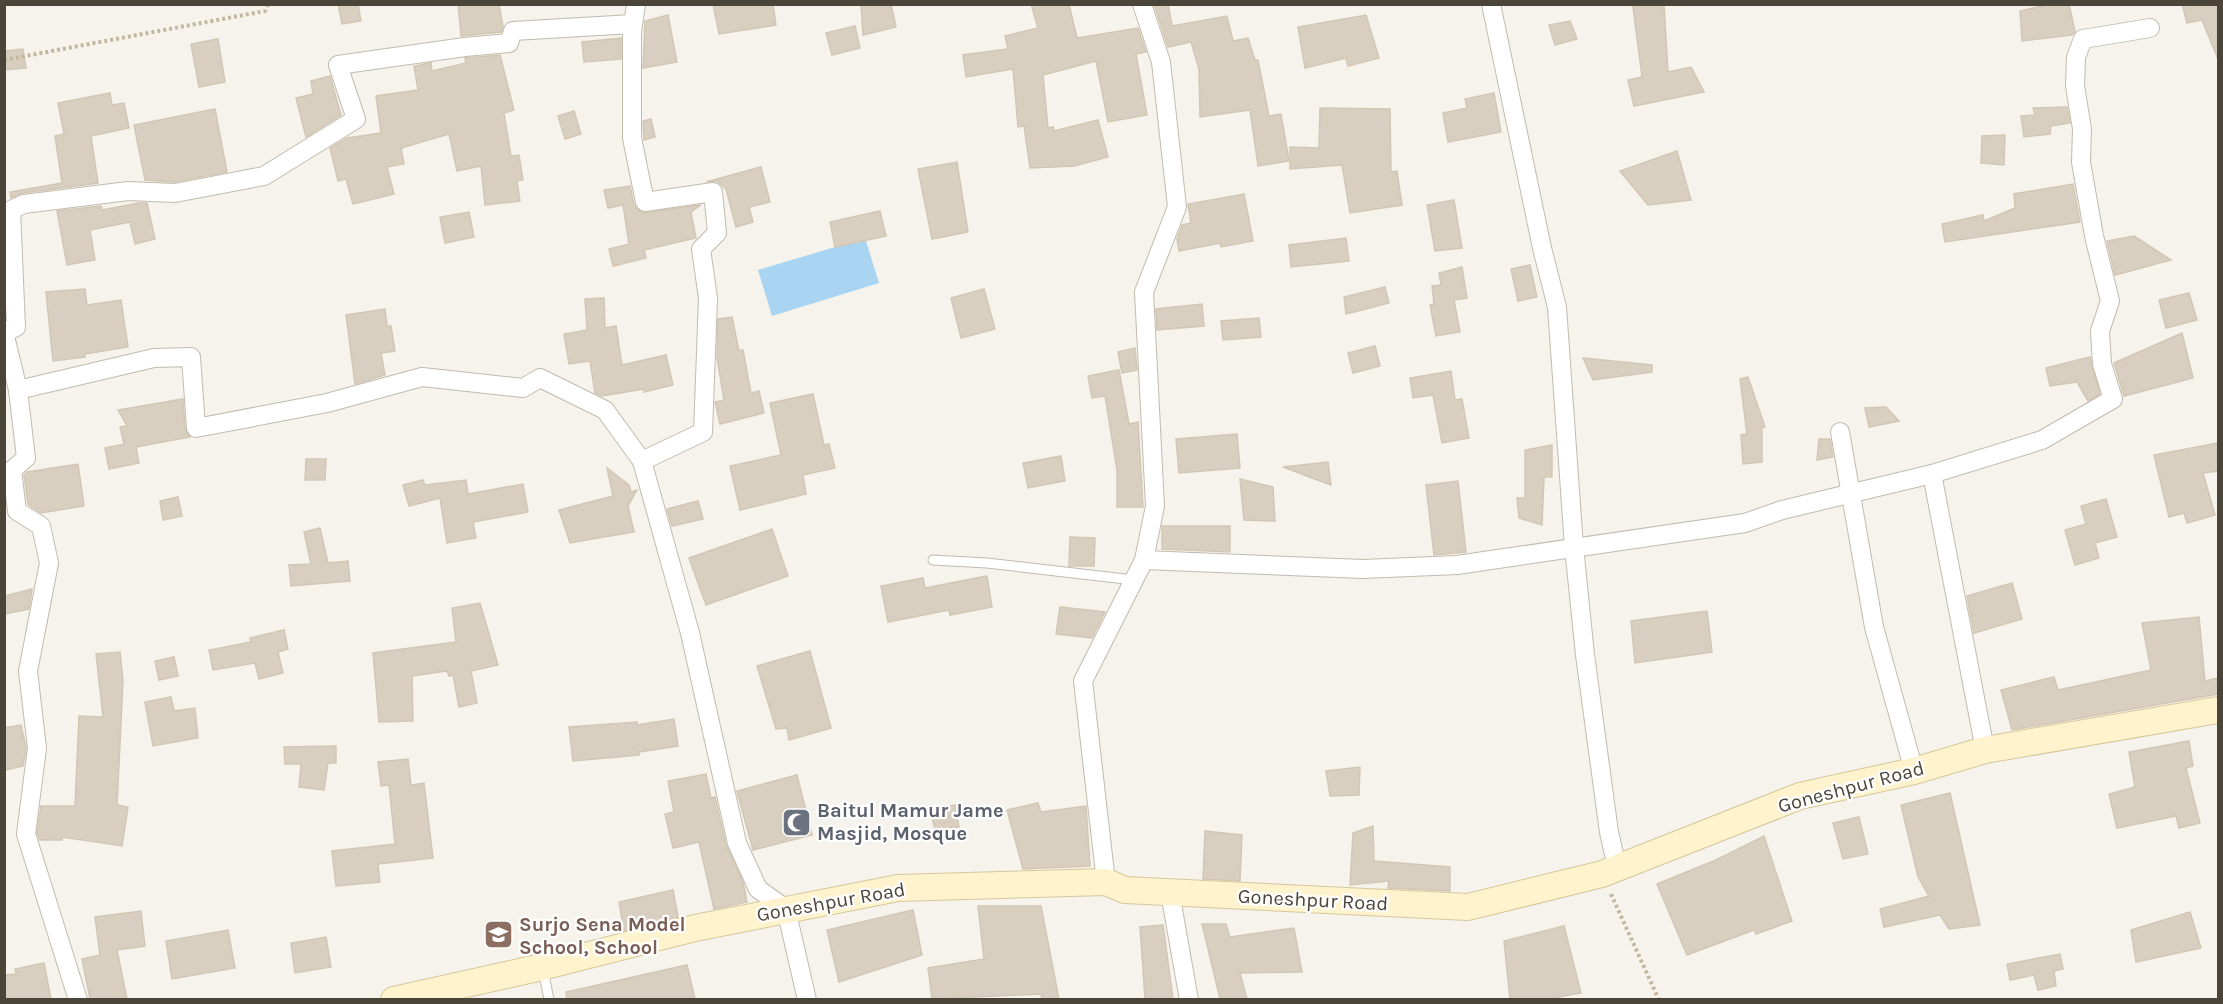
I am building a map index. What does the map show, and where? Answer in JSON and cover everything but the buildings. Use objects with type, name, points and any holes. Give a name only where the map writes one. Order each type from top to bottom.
[{"type":"street","points":[[636,4],[633,24],[632,138],[645,202],[713,192],[717,233],[701,249],[708,298],[703,432],[642,461]]},
{"type":"street","points":[[1106,882],[1083,681],[1144,560],[1155,506],[1144,292],[1177,207],[1161,62],[1142,4]]},
{"type":"street","points":[[1491,4],[1542,248],[1557,307],[1574,547],[1585,655],[1609,832],[1609,871]]},
{"type":"street","points":[[78,999],[26,834],[37,748],[28,671],[49,563],[41,526],[17,511],[12,470],[26,458],[18,390],[5,332],[16,327],[11,210],[24,204],[128,190],[175,193],[264,176],[356,119],[338,65],[465,46],[509,43],[513,31],[633,24]]},
{"type":"street","points":[[1144,560],[1363,569],[1457,565],[1745,524],[1782,510],[1932,474],[2042,440],[2113,399],[2103,364],[2100,331],[2110,301],[2094,236],[2081,162],[2082,129],[2075,86],[2076,57],[2083,39],[2150,28]]},
{"type":"street","points":[[18,390],[154,358],[191,357],[196,428],[327,403],[422,377],[523,388],[540,378],[604,410],[642,461],[690,633],[737,843],[758,889],[786,909],[807,999]]},
{"type":"street","points":[[1840,432],[1874,627],[1914,771]]},
{"type":"street","points":[[1932,474],[1985,750]]},
{"type":"street","name":"Goneshpur Road","points":[[394,999],[542,967],[695,928],[898,888],[1106,882],[1125,890],[1468,908],[1609,871],[1800,796],[1914,771],[1985,750],[2218,710]]},
{"type":"street","points":[[1170,893],[1189,999]]},
{"type":"lane","points":[[933,560],[987,563],[1134,580]]},
{"type":"lane","points":[[542,967],[549,999]]},
{"type":"path","points":[[4,60],[265,11],[268,4]]},
{"type":"path","points":[[1609,871],[1659,999]]},
{"type":"water","points":[[865,238],[879,283],[772,316],[758,270]]},
{"type":"place","name":"Baitul Mamur Jame Masjid, Mosque","points":[[796,822]]},
{"type":"place","name":"Surjo Sena Model School, School","points":[[498,935]]}]
